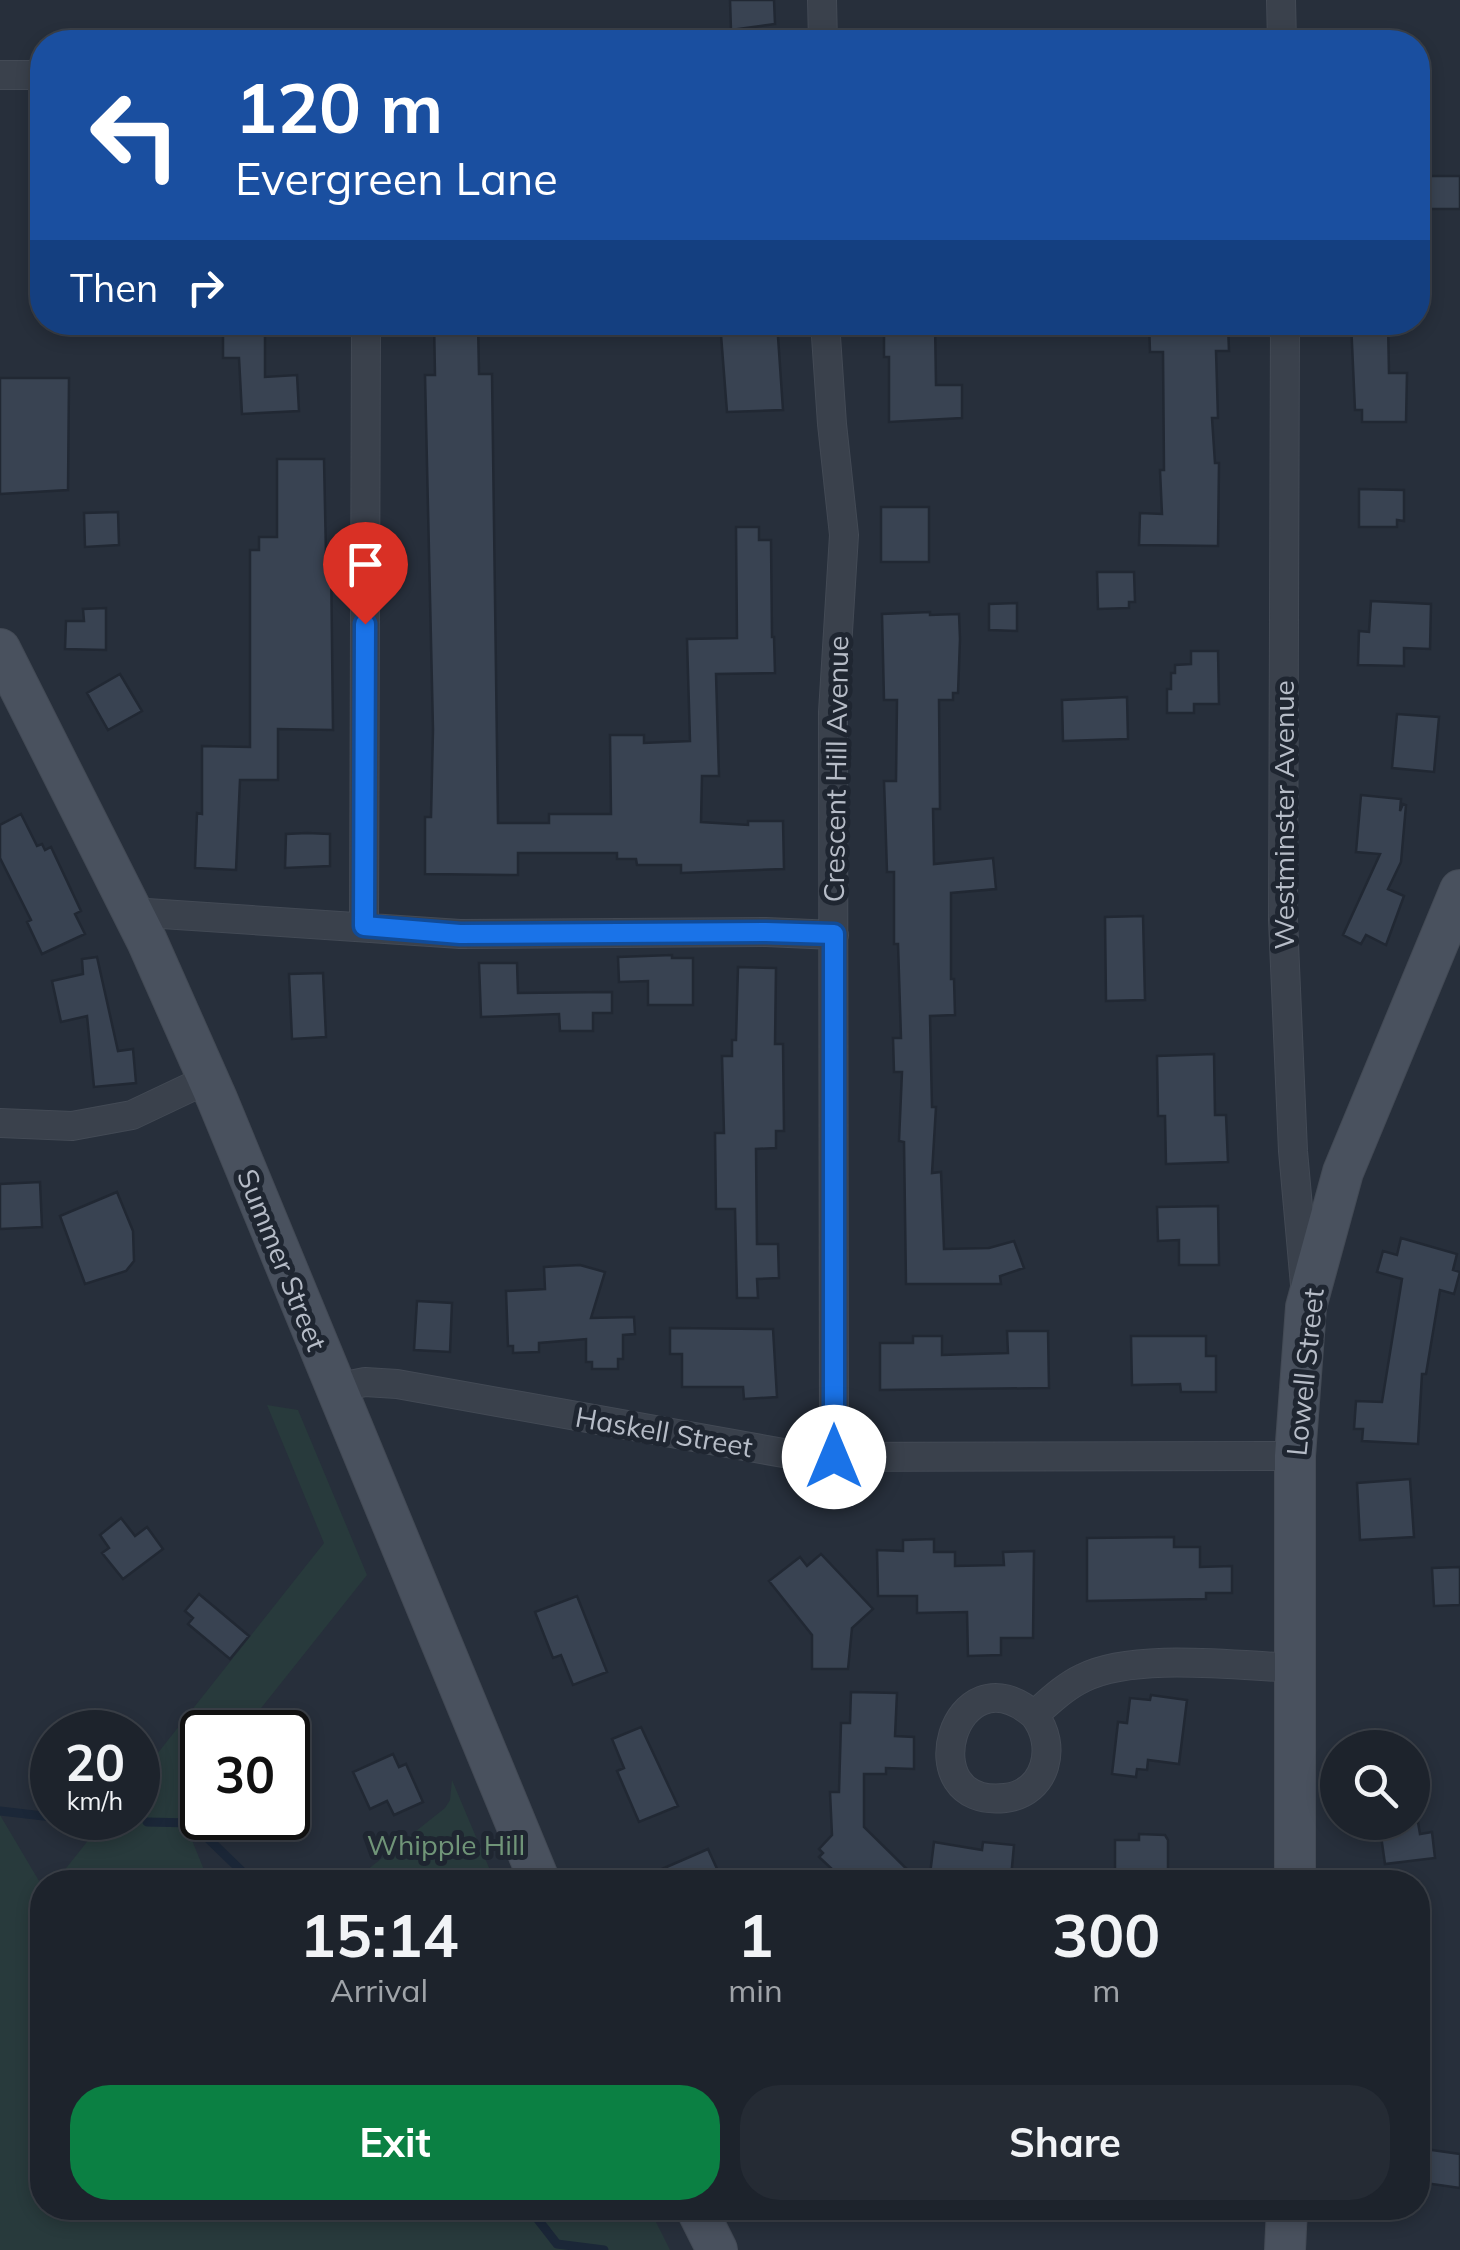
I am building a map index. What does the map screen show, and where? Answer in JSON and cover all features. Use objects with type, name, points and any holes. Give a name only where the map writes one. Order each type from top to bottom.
[{"type":"main road","name":"Summer Street","points":[[0,649],[132,912],[208,1079],[535,1870]]},
{"type":"main road","name":"Lowell Street","points":[[1295,1870],[1295,1456],[1306,1306],[1343,1172],[1460,890]]},
{"type":"main road","points":[[702,2220],[717,2250]]},
{"type":"main road","points":[[1284,2250],[1286,2220]]},
{"type":"street","points":[[822,0],[823,30]]},
{"type":"street","points":[[1282,0],[1282,30]]},
{"type":"street","points":[[0,75],[30,75]]},
{"type":"street","points":[[364,926],[366,335]]},
{"type":"street","name":"Crescent Hill Avenue","points":[[826,335],[844,534],[833,712],[834,1457]]},
{"type":"street","name":"Westminster Avenue","points":[[1286,335],[1283,920],[1306,1306]]},
{"type":"street","points":[[132,912],[460,934],[834,934]]},
{"type":"street","points":[[0,1123],[72,1126],[132,1115],[208,1079]]},
{"type":"street","name":"Haskell Street","points":[[336,1388],[364,1382],[397,1384],[772,1451],[834,1457],[1295,1456]]},
{"type":"street","points":[[1034,1715],[1082,1678],[1120,1666],[1297,1668]]},
{"type":"green space","points":[[267,1405],[298,1410],[367,1575],[260,1710],[192,1710],[324,1543]]},
{"type":"green space","points":[[180,1725],[180,1840],[192,1840],[204,1870],[65,1870],[88,1840],[160,1840],[160,1750]]},
{"type":"green space","name":"Whipple Hill","points":[[452,1780],[490,1870],[367,1870],[445,1808]]},
{"type":"green space","points":[[0,1815],[33,1870],[30,2220],[655,2220],[670,2250],[0,2250]]},
{"type":"building","points":[[730,0],[774,0],[775,24],[731,30]]},
{"type":"building","points":[[1430,176],[1460,176],[1460,209],[1430,209]]},
{"type":"building","points":[[223,335],[265,335],[265,377],[297,375],[299,411],[242,414],[239,358],[223,358]]},
{"type":"building","points":[[434,335],[478,335],[479,374],[492,374],[498,823],[549,823],[549,814],[611,814],[610,735],[644,735],[644,743],[690,741],[687,639],[737,638],[736,527],[759,527],[759,540],[771,540],[775,673],[716,674],[719,776],[702,776],[701,822],[748,825],[748,821],[783,821],[784,869],[681,873],[681,865],[637,865],[636,859],[617,859],[617,853],[518,853],[518,875],[425,874],[425,817],[431,817],[433,730],[425,375],[435,375]]},
{"type":"building","points":[[721,335],[778,335],[783,410],[727,412]]},
{"type":"building","points":[[884,335],[935,335],[936,385],[962,385],[962,418],[889,422],[889,357],[884,357]]},
{"type":"building","points":[[1149,335],[1228,335],[1229,351],[1216,351],[1218,418],[1212,418],[1215,463],[1219,463],[1218,546],[1139,545],[1140,513],[1162,514],[1163,352],[1150,352]]},
{"type":"building","points":[[1352,335],[1388,335],[1389,373],[1407,373],[1406,422],[1362,422],[1362,410],[1355,410]]},
{"type":"building","points":[[0,378],[69,378],[68,490],[0,494]]},
{"type":"building","points":[[277,459],[324,459],[326,555],[331,555],[333,730],[278,729],[278,780],[240,780],[236,870],[195,868],[197,813],[202,814],[202,746],[250,747],[250,550],[259,550],[259,537],[277,537]]},
{"type":"building","points":[[1359,489],[1404,490],[1404,521],[1397,520],[1397,527],[1359,527]]},
{"type":"building","points":[[881,507],[929,507],[929,562],[881,562]]},
{"type":"building","points":[[118,512],[119,545],[85,547],[84,513]]},
{"type":"building","points":[[1097,572],[1134,572],[1135,602],[1129,602],[1129,608],[1098,609]]},
{"type":"building","points":[[1371,601],[1431,604],[1430,649],[1404,648],[1404,666],[1358,665],[1359,631],[1369,632]]},
{"type":"building","points":[[1017,603],[1017,631],[989,630],[989,604]]},
{"type":"building","points":[[106,608],[106,650],[65,649],[66,621],[84,621],[83,609]]},
{"type":"building","points":[[882,614],[959,614],[960,639],[958,693],[953,693],[953,700],[939,700],[940,809],[933,809],[934,864],[993,858],[996,889],[951,893],[955,1015],[930,1016],[932,1107],[936,1107],[932,1173],[941,1172],[944,1249],[989,1248],[1014,1241],[1024,1268],[1000,1276],[1001,1284],[906,1284],[904,1142],[899,1141],[902,1072],[894,1072],[893,1038],[901,1038],[898,944],[894,944],[894,872],[887,872],[884,781],[896,781],[897,700],[884,700]]},
{"type":"building","points":[[1191,651],[1218,651],[1219,704],[1194,704],[1194,713],[1167,713],[1171,673],[1175,673],[1175,665],[1191,664]]},
{"type":"building","points":[[120,674],[142,711],[108,730],[87,693]]},
{"type":"building","points":[[1127,697],[1128,739],[1063,741],[1062,700]]},
{"type":"building","points":[[1397,714],[1439,717],[1434,772],[1392,768]]},
{"type":"building","points":[[1361,795],[1401,799],[1400,811],[1406,805],[1401,862],[1388,889],[1404,896],[1386,945],[1366,935],[1361,944],[1343,935],[1380,854],[1356,852]]},
{"type":"building","points":[[21,814],[37,846],[42,844],[45,850],[51,847],[81,911],[75,914],[85,934],[42,954],[27,922],[31,920],[0,858],[0,825]]},
{"type":"building","points":[[286,834],[330,834],[330,866],[285,868]]},
{"type":"building","points":[[1143,916],[1145,1000],[1106,1001],[1105,917]]},
{"type":"building","points":[[97,957],[118,1051],[133,1049],[136,1083],[94,1087],[87,1016],[61,1022],[52,981],[83,974],[82,959]]},
{"type":"building","points":[[618,957],[693,958],[693,1005],[648,1005],[648,981],[619,982]]},
{"type":"building","points":[[479,963],[517,963],[518,993],[612,992],[612,1013],[593,1013],[593,1031],[560,1031],[559,1014],[481,1017]]},
{"type":"building","points":[[738,967],[776,968],[775,1044],[783,1044],[784,1131],[776,1131],[776,1148],[756,1149],[757,1244],[778,1244],[779,1278],[757,1279],[758,1298],[737,1298],[735,1209],[716,1209],[715,1133],[724,1133],[722,1056],[732,1056],[732,1040],[736,1040]]},
{"type":"building","points":[[323,973],[326,1037],[292,1039],[289,974]]},
{"type":"building","points":[[1214,1054],[1215,1115],[1226,1115],[1228,1162],[1166,1164],[1165,1116],[1158,1116],[1157,1056]]},
{"type":"building","points":[[40,1182],[42,1227],[0,1229],[0,1184]]},
{"type":"building","points":[[117,1192],[133,1231],[134,1261],[126,1271],[85,1284],[60,1216]]},
{"type":"building","points":[[1218,1206],[1219,1265],[1179,1265],[1179,1240],[1158,1241],[1157,1207]]},
{"type":"building","points":[[1401,1238],[1457,1254],[1453,1270],[1460,1272],[1454,1294],[1440,1290],[1426,1374],[1422,1374],[1418,1444],[1362,1441],[1363,1429],[1354,1429],[1356,1401],[1382,1402],[1402,1279],[1377,1272],[1383,1251],[1397,1255]]},
{"type":"building","points":[[580,1265],[605,1272],[591,1318],[634,1317],[635,1334],[623,1335],[623,1359],[618,1359],[618,1369],[592,1369],[592,1362],[586,1362],[586,1339],[539,1343],[539,1352],[513,1353],[513,1346],[508,1346],[506,1291],[545,1289],[544,1267]]},
{"type":"building","points":[[417,1301],[452,1303],[450,1352],[414,1350]]},
{"type":"building","points":[[670,1328],[773,1329],[777,1397],[744,1399],[743,1387],[682,1387],[682,1354],[670,1354]]},
{"type":"building","points":[[1007,1331],[1048,1331],[1049,1388],[880,1390],[880,1343],[913,1343],[913,1336],[942,1336],[942,1355],[1008,1353]]},
{"type":"building","points":[[1131,1336],[1206,1336],[1206,1356],[1216,1356],[1216,1392],[1181,1392],[1180,1384],[1132,1385]]},
{"type":"building","points":[[1410,1479],[1414,1537],[1360,1540],[1357,1483]]},
{"type":"building","points":[[121,1518],[135,1536],[147,1527],[163,1549],[123,1579],[102,1553],[109,1548],[100,1535]]},
{"type":"building","points":[[1174,1537],[1174,1547],[1200,1547],[1200,1567],[1232,1566],[1232,1593],[1206,1593],[1206,1599],[1087,1601],[1087,1538]]},
{"type":"building","points":[[934,1539],[934,1552],[955,1552],[955,1566],[1004,1565],[1003,1552],[1034,1551],[1033,1638],[1001,1638],[1001,1655],[968,1656],[967,1612],[917,1613],[917,1596],[878,1596],[877,1550],[903,1551],[903,1540]]},
{"type":"building","points":[[821,1554],[873,1609],[852,1628],[848,1669],[812,1669],[812,1635],[769,1581],[800,1557],[807,1566]]},
{"type":"building","points":[[1460,1567],[1460,1605],[1434,1606],[1432,1568]]},
{"type":"building","points":[[199,1594],[249,1636],[230,1659],[188,1624],[193,1618],[185,1611]]},
{"type":"building","points":[[577,1596],[607,1672],[573,1685],[561,1655],[553,1658],[535,1612]]},
{"type":"building","points":[[851,1692],[897,1693],[895,1736],[914,1737],[914,1769],[886,1768],[886,1774],[864,1774],[864,1827],[908,1870],[833,1870],[819,1857],[823,1853],[819,1849],[832,1835],[830,1792],[839,1792],[841,1723],[850,1723]]},
{"type":"building","points":[[1151,1695],[1187,1700],[1179,1764],[1148,1760],[1147,1770],[1137,1769],[1136,1777],[1112,1774],[1118,1722],[1127,1723],[1130,1698],[1150,1700]]},
{"type":"building","points":[[641,1727],[678,1806],[639,1822],[617,1771],[624,1768],[612,1739]]},
{"type":"building","points":[[393,1754],[399,1767],[406,1764],[423,1802],[394,1815],[387,1801],[370,1809],[353,1772]]},
{"type":"building","points":[[1432,1832],[1435,1858],[1385,1864],[1382,1840],[1430,1840]]},
{"type":"building","points":[[1139,1834],[1165,1835],[1168,1870],[1115,1870],[1115,1840],[1139,1840]]},
{"type":"building","points":[[934,1842],[982,1850],[983,1842],[1014,1845],[1012,1870],[930,1870]]},
{"type":"building","points":[[708,1849],[718,1870],[660,1870]]},
{"type":"building","points":[[1430,2150],[1460,2154],[1460,2188],[1430,2184]]},
{"type":"waterway","points":[[0,1811],[30,1814]]},
{"type":"waterway","points":[[160,1822],[192,1823],[241,1870]]},
{"type":"waterway","points":[[538,2220],[557,2244],[604,2250]]},
{"type":"route","points":[[365,624],[364,926],[460,934],[834,934],[834,1457]]}]
